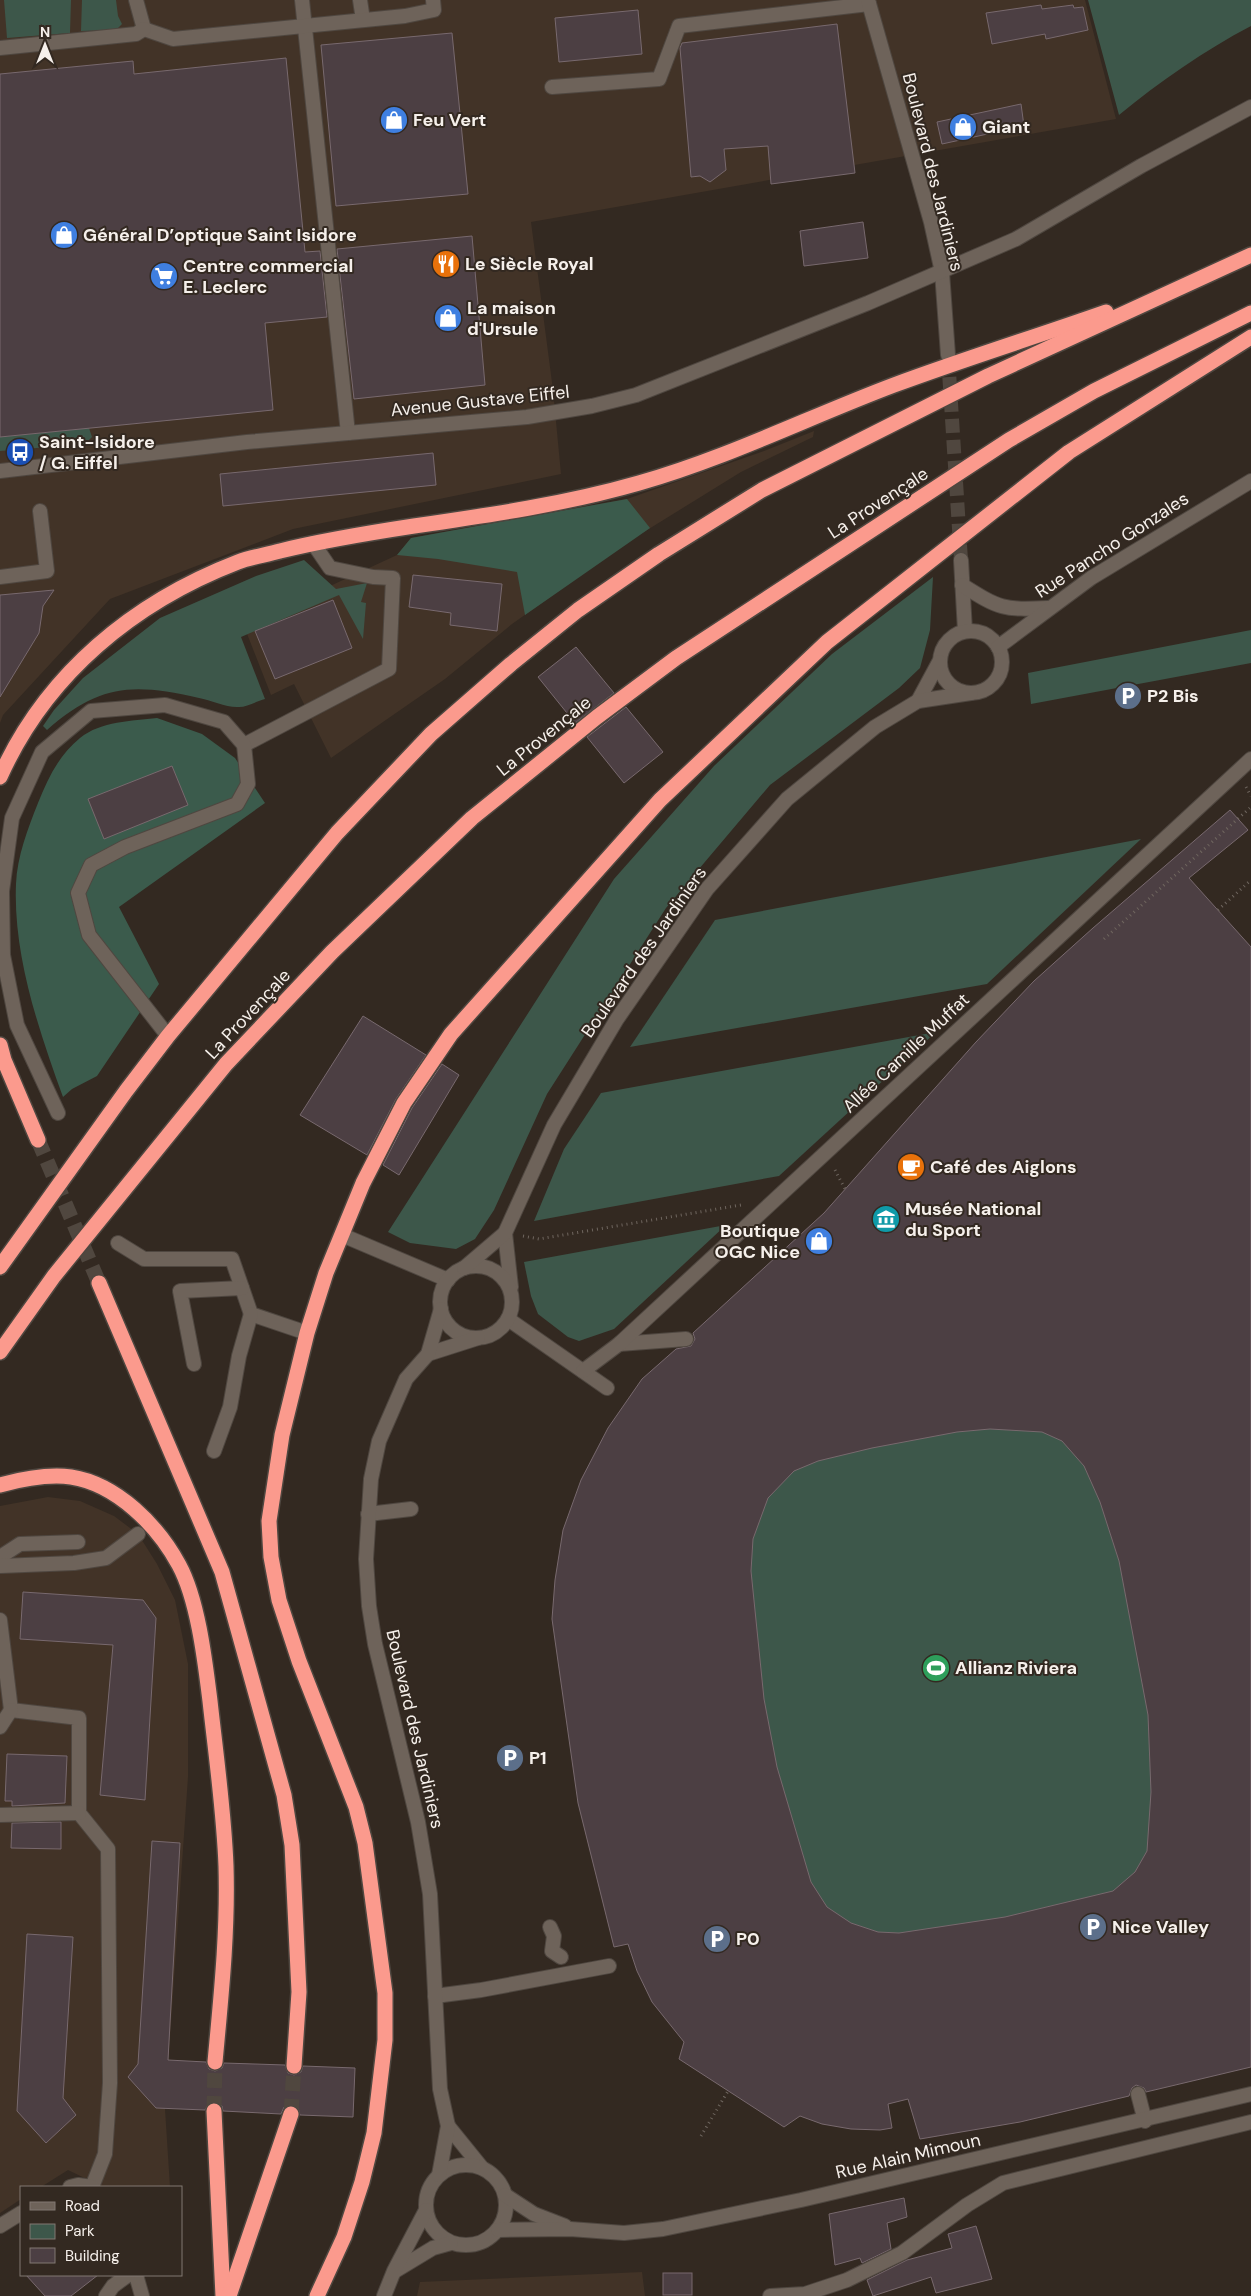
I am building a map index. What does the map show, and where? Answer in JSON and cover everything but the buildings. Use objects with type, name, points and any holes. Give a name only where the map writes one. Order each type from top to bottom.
[{"type":"highway","points":[[0,1267],[126,1091],[168,1036],[337,833],[430,734],[511,664],[578,610],[659,554],[762,490],[988,376],[1180,286],[1251,255]]},
{"type":"highway","points":[[0,777],[19,740],[54,691],[83,659],[115,631],[161,598],[240,562],[313,543],[574,501],[642,482],[702,462],[894,385],[1180,286]]},
{"type":"highway","name":"La Provençale","points":[[0,1352],[54,1276],[226,1064],[332,952],[472,818],[597,717],[676,658],[1009,440],[1094,391],[1251,313]]},
{"type":"highway","points":[[317,2296],[344,2237],[362,2182],[374,2133],[385,2040],[385,1992],[372,1887],[358,1816],[279,1600],[271,1556],[269,1521],[282,1435],[307,1333],[326,1273],[363,1183],[404,1103],[451,1034],[660,800],[827,642],[1061,458],[1251,337]]},
{"type":"highway","points":[[0,1045],[4,1060],[38,1140]]},
{"type":"highway","points":[[99,1283],[222,1572],[284,1795],[292,1845],[299,1982],[294,2066]]},
{"type":"highway","points":[[0,1485],[25,1478],[71,1477],[105,1489],[136,1510],[159,1535],[179,1565],[191,1595],[207,1676],[226,1866],[225,1933],[215,2062]]},
{"type":"highway","points":[[214,2111],[223,2296]]},
{"type":"highway","points":[[229,2296],[291,2114]]},
{"type":"street","points":[[136,0],[144,29]]},
{"type":"street","points":[[302,0],[303,25],[348,433]]},
{"type":"street","points":[[360,0],[362,20]]},
{"type":"street","points":[[144,29],[173,39],[405,16],[434,10],[433,0]]},
{"type":"street","points":[[552,87],[658,79],[679,26],[868,2]]},
{"type":"street","name":"Boulevard des Jardiniers","points":[[868,2],[930,222],[942,272],[948,355]]},
{"type":"street","points":[[0,48],[136,34],[144,29]]},
{"type":"street","name":"Avenue Gustave Eiffel","points":[[0,471],[247,442],[527,417],[592,406],[636,395],[684,378],[942,272],[1016,239],[1141,166],[1251,108]]},
{"type":"street","name":"Rue Pancho Gonzales","points":[[998,647],[1048,608],[1091,578],[1251,480]]},
{"type":"street","points":[[0,577],[47,571],[40,511]]},
{"type":"street","points":[[244,745],[389,669],[394,578],[330,568],[313,543]]},
{"type":"street","points":[[961,560],[965,631]]},
{"type":"street","points":[[962,585],[994,606],[1012,610],[1048,608]]},
{"type":"street","points":[[918,701],[939,662],[946,642],[955,635],[965,631],[972,631],[987,636],[998,647],[1002,657],[1002,668],[998,678],[991,686],[971,693],[952,687],[945,681],[939,662]]},
{"type":"street","name":"Boulevard des Jardiniers","points":[[464,1268],[505,1233],[554,1125],[617,1019],[708,889],[787,800],[875,727],[918,701],[971,693]]},
{"type":"street","points":[[58,1113],[17,1025],[3,956],[2,891],[12,818],[42,752],[91,710],[165,705],[224,722],[244,745],[248,784],[237,804],[125,846],[91,865],[78,893],[89,935],[168,1036]]},
{"type":"street","name":"Allée Camille Muffat","points":[[583,1371],[619,1344],[1251,759]]},
{"type":"street","points":[[428,1354],[490,1336],[500,1329],[508,1319],[512,1298],[505,1233]]},
{"type":"street","points":[[342,1235],[448,1280]]},
{"type":"street","points":[[118,1243],[144,1259],[232,1259],[251,1314],[239,1356],[230,1407],[214,1451]]},
{"type":"street","points":[[478,1338],[468,1337],[454,1330],[444,1319],[440,1299],[448,1280],[464,1268],[475,1266],[496,1272],[504,1278],[512,1298]]},
{"type":"street","points":[[194,1364],[180,1291],[242,1288]]},
{"type":"street","name":"Boulevard des Jardiniers","points":[[439,2175],[448,2126],[440,2089],[430,1894],[418,1822],[375,1644],[369,1606],[366,1559],[371,1479],[379,1441],[406,1380],[428,1354],[441,1309]]},
{"type":"street","points":[[251,1314],[307,1333]]},
{"type":"street","points":[[508,1319],[607,1388]]},
{"type":"street","points":[[619,1344],[686,1339]]},
{"type":"street","points":[[368,1514],[411,1510]]},
{"type":"street","points":[[0,1566],[74,1563],[106,1558],[138,1534]]},
{"type":"street","points":[[0,1557],[20,1544],[78,1542]]},
{"type":"street","points":[[0,1620],[11,1710],[0,1727]]},
{"type":"street","points":[[11,1710],[79,1718],[79,1813],[108,1848],[110,2083],[105,2154],[92,2186]]},
{"type":"street","points":[[0,1815],[79,1813]]},
{"type":"street","points":[[552,1931],[552,1952],[561,1957]]},
{"type":"street","points":[[435,1996],[482,1990],[609,1966]]},
{"type":"street","points":[[1138,2094],[1145,2120]]},
{"type":"street","name":"Rue Alain Mimoun","points":[[498,2230],[570,2229],[624,2234],[664,2230],[1251,2094]]},
{"type":"street","points":[[770,2296],[805,2294],[847,2280],[902,2253],[967,2205],[1003,2183],[1251,2122]]},
{"type":"street","name":"Boulevard des Jardiniers","points":[[448,2126],[482,2168]]},
{"type":"street","points":[[394,2271],[433,2248],[451,2243],[476,2244],[488,2239],[498,2230],[504,2219],[506,2195],[492,2174],[482,2168],[460,2165],[439,2175],[431,2185],[426,2197],[426,2210],[434,2230],[451,2243]]},
{"type":"street","name":"Rue Alain Mimoun","points":[[506,2195],[534,2214],[570,2229]]},
{"type":"street","points":[[384,2296],[394,2271],[426,2210]]},
{"type":"street","points":[[0,2226],[20,2214]]},
{"type":"street","points":[[106,2296],[113,2286],[127,2276]]},
{"type":"street","points":[[136,2276],[142,2296]]},
{"type":"path","points":[[1104,939],[1251,807]]},
{"type":"path","points":[[1218,910],[1251,880]]},
{"type":"path","points":[[505,1233],[539,1239],[775,1199]]},
{"type":"path","points":[[700,2136],[728,2091]]},
{"type":"shaded area","points":[[0,0],[1085,0],[1116,119],[531,222],[553,390],[561,474],[293,529],[110,599],[3,715],[0,723]]},
{"type":"shaded area","points":[[814,431],[813,437],[741,472],[631,540],[512,624],[445,679],[331,758],[294,684],[271,695],[244,626],[397,555],[411,538],[627,499],[764,451]]},
{"type":"shaded area","points":[[48,1497],[80,1501],[114,1516],[138,1534],[157,1564],[175,1600],[188,1664],[188,1777],[165,2109],[170,2186],[101,2186],[68,2170],[43,2186],[20,2186],[20,2200],[0,2213],[0,1506]]},
{"type":"shaded area","points":[[642,2272],[645,2296],[417,2296],[420,2282]]},
{"type":"green space","points":[[4,0],[71,0],[70,33],[7,38]]},
{"type":"green space","points":[[82,0],[116,0],[118,16],[122,24],[116,30],[81,31]]},
{"type":"green space","points":[[1088,0],[1251,0],[1251,26],[1183,67],[1119,115]]},
{"type":"green space","points":[[89,428],[92,437],[85,444],[0,451],[0,437]]},
{"type":"green space","points":[[627,499],[650,528],[525,615],[517,572],[438,559],[397,555],[411,538]]},
{"type":"green space","points":[[304,560],[336,589],[367,583],[361,602],[366,603],[363,639],[339,595],[241,637],[265,699],[242,707],[234,707],[199,698],[154,690],[135,689],[118,691],[84,703],[47,730],[43,726],[54,710],[83,678],[160,618],[256,576]]},
{"type":"green space","points":[[933,577],[930,630],[920,668],[899,688],[770,785],[666,908],[547,1094],[494,1210],[475,1239],[456,1249],[410,1243],[388,1232],[614,879],[714,766],[832,654]]},
{"type":"green space","points":[[1251,630],[1251,663],[1031,704],[1028,673]]},
{"type":"green space","points":[[157,718],[202,734],[235,758],[265,803],[119,907],[159,984],[97,1076],[72,1089],[63,1097],[45,1046],[23,965],[16,911],[16,884],[21,853],[30,822],[46,785],[60,759],[80,738],[88,732],[107,725]]},
{"type":"green space","points":[[1141,839],[987,984],[630,1047],[715,920]]},
{"type":"green space","points":[[936,1032],[779,1176],[534,1221],[564,1149],[601,1093]]},
{"type":"green space","points":[[726,1225],[614,1329],[579,1341],[568,1337],[538,1314],[531,1296],[524,1262]]},
{"type":"green space","name":"Allianz Riviera","points":[[1042,1291],[1251,1952],[834,2067],[666,1402]]},
{"type":"tunnel","points":[[948,356],[961,560]]},
{"type":"tunnel","points":[[38,1140],[99,1283]]},
{"type":"tunnel","points":[[214,2111],[215,2062]]},
{"type":"tunnel","points":[[291,2114],[294,2066]]},
{"type":"place","name":"Feu Vert","points":[[394,120]]},
{"type":"place","name":"Giant","points":[[963,127]]},
{"type":"place","name":"Général D’optique Saint Isidore","points":[[64,235]]},
{"type":"place","name":"Le Siècle Royal","points":[[446,264]]},
{"type":"place","name":"Centre commercial E. Leclerc","points":[[164,276]]},
{"type":"place","name":"La maison d'Ursule","points":[[448,318]]},
{"type":"place","name":"Saint-Isidore / G. Eiffel","points":[[20,452]]},
{"type":"place","name":"P2 Bis","points":[[1128,696]]},
{"type":"place","name":"Café des Aiglons","points":[[911,1167]]},
{"type":"place","name":"Musée National du Sport","points":[[886,1219]]},
{"type":"place","name":"Boutique OGC Nice","points":[[819,1241]]},
{"type":"place","name":"Allianz Riviera","points":[[936,1668]]},
{"type":"place","name":"P1","points":[[510,1758]]},
{"type":"place","name":"Nice Valley","points":[[1093,1927]]},
{"type":"place","name":"P0","points":[[717,1939]]}]
